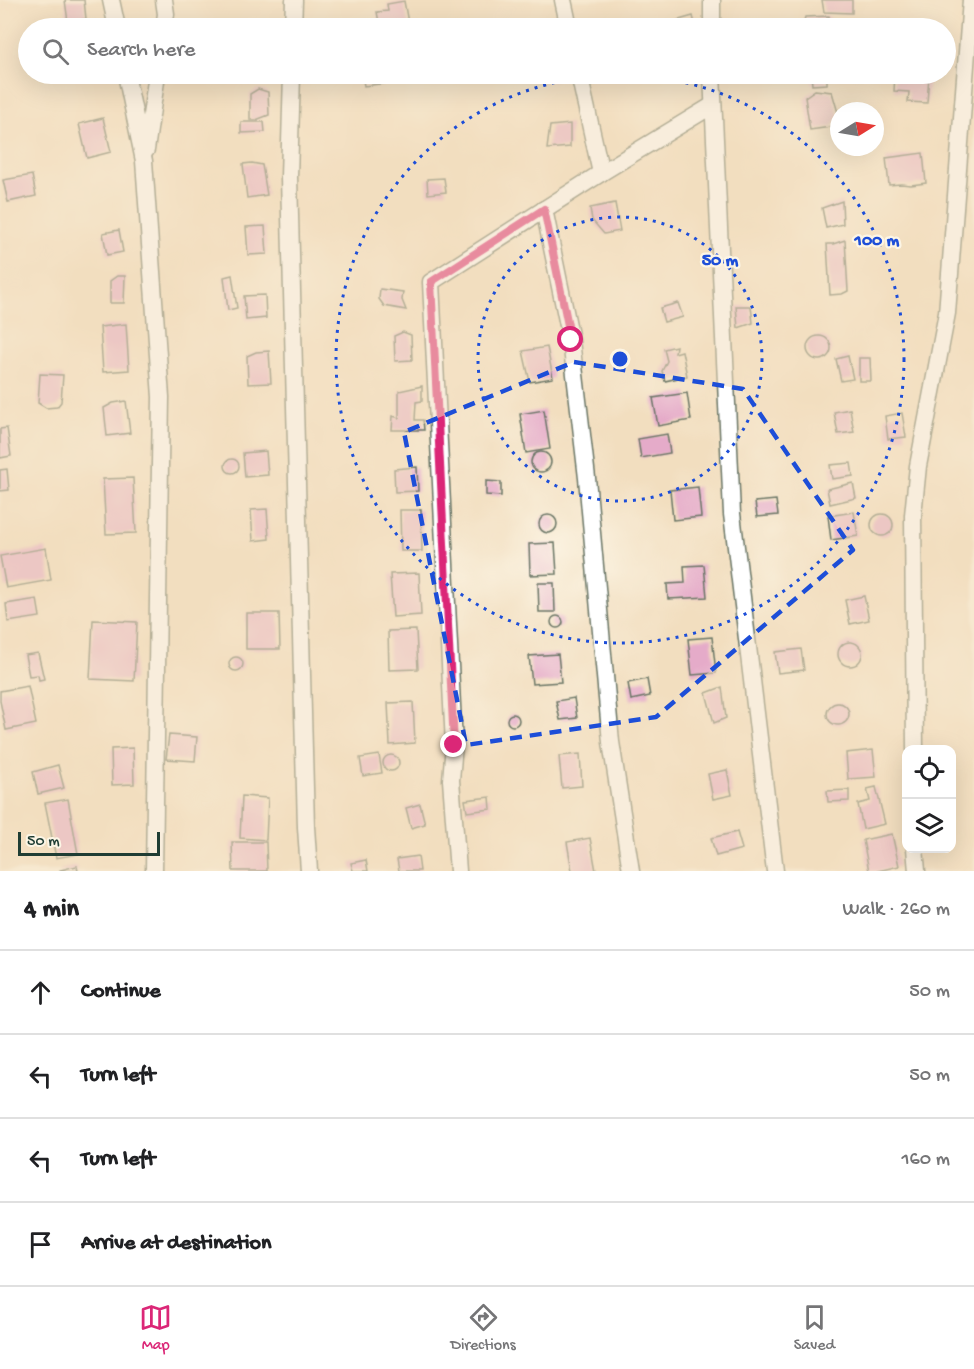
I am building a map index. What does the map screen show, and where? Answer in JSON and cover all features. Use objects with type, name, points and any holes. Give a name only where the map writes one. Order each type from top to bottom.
[{"type":"street","points":[[111,0],[115,18]]},
{"type":"street","points":[[164,0],[165,18]]},
{"type":"street","points":[[293,18],[294,0]]},
{"type":"street","points":[[563,0],[567,18]]},
{"type":"street","points":[[712,0],[712,18]]},
{"type":"street","points":[[915,745],[913,515],[918,466],[946,313],[971,0]]},
{"type":"street","points":[[128,84],[144,161],[161,397],[154,871]]},
{"type":"street","points":[[144,161],[156,84]]},
{"type":"street","points":[[292,84],[289,177],[309,871]]},
{"type":"street","points":[[581,84],[601,173]]},
{"type":"street","points":[[712,84],[732,514],[775,871]]},
{"type":"street","points":[[458,871],[451,780],[454,745],[431,282],[601,173],[713,105]]},
{"type":"street","points":[[544,209],[571,340],[587,478],[611,742],[631,871]]},
{"type":"street","points":[[915,853],[917,871]]},
{"type":"highlighted area","points":[[574,362],[743,389],[853,550],[656,717],[466,745],[404,432]]},
{"type":"building","points":[[65,0],[84,0],[86,18],[67,18]]},
{"type":"building","points":[[822,0],[852,0],[852,13],[824,12]]},
{"type":"building","points":[[404,1],[407,18],[378,18],[377,12],[388,11],[387,4]]},
{"type":"building","points":[[829,16],[829,18],[805,18]]},
{"type":"building","points":[[894,84],[928,84],[927,103],[908,102],[909,92],[894,91]]},
{"type":"building","points":[[258,89],[268,92],[269,115],[250,120],[250,94]]},
{"type":"building","points":[[815,90],[832,92],[835,102],[830,102],[830,127],[810,130],[805,97]]},
{"type":"building","points":[[103,118],[111,152],[87,158],[79,124]]},
{"type":"building","points":[[241,122],[264,122],[265,132],[241,133]]},
{"type":"building","points":[[570,124],[570,147],[547,149],[550,126]]},
{"type":"building","points":[[923,153],[926,183],[889,185],[886,158]]},
{"type":"building","points":[[243,164],[262,165],[267,195],[247,198]]},
{"type":"building","points":[[32,175],[36,196],[8,202],[3,180]]},
{"type":"building","points":[[444,178],[446,192],[428,194],[427,179]]},
{"type":"building","points":[[842,201],[843,224],[826,228],[822,208]]},
{"type":"building","points":[[615,203],[620,231],[604,234],[592,220],[590,208]]},
{"type":"building","points":[[265,226],[267,254],[248,255],[246,227]]},
{"type":"building","points":[[119,230],[123,252],[107,255],[103,233]]},
{"type":"building","points":[[845,240],[848,291],[830,295],[827,244]]},
{"type":"building","points":[[232,275],[237,308],[228,310],[224,277]]},
{"type":"building","points":[[117,276],[125,276],[124,303],[110,303],[110,281]]},
{"type":"building","points":[[380,289],[403,292],[402,300],[406,310],[384,306],[379,299]]},
{"type":"building","points":[[265,295],[266,318],[246,320],[244,296]]},
{"type":"building","points":[[678,303],[683,317],[664,322],[660,308]]},
{"type":"building","points":[[736,306],[751,306],[753,323],[738,328]]},
{"type":"building","points":[[126,324],[129,370],[103,372],[100,327]]},
{"type":"building","points":[[403,332],[411,335],[412,360],[395,361],[394,336]]},
{"type":"building","points":[[819,336],[828,339],[831,348],[828,357],[819,360],[810,357],[807,348],[810,339]]},
{"type":"building","points":[[676,346],[675,353],[682,351],[687,376],[665,381],[662,371],[667,361],[664,349]]},
{"type":"building","points":[[547,347],[553,378],[530,382],[523,351]]},
{"type":"building","points":[[269,351],[271,383],[248,384],[247,356],[256,352]]},
{"type":"building","points":[[848,356],[853,379],[841,381],[836,359]]},
{"type":"building","points":[[859,358],[870,358],[871,381],[859,381]]},
{"type":"building","points":[[40,374],[63,375],[61,402],[57,407],[46,408],[38,403]]},
{"type":"building","points":[[422,386],[422,401],[416,402],[415,420],[423,420],[424,430],[392,430],[393,416],[399,418],[399,391]]},
{"type":"building","points":[[687,393],[691,420],[658,426],[653,398]]},
{"type":"building","points":[[126,401],[130,433],[107,436],[104,408],[113,403]]},
{"type":"building","points":[[850,409],[854,432],[838,434],[834,412]]},
{"type":"building","points":[[544,410],[550,449],[526,453],[520,414]]},
{"type":"building","points":[[902,413],[906,437],[888,439],[885,416]]},
{"type":"building","points":[[7,428],[11,456],[0,458],[0,429]]},
{"type":"building","points":[[667,434],[670,453],[641,458],[638,439]]},
{"type":"building","points":[[266,451],[268,475],[245,477],[243,453]]},
{"type":"building","points":[[541,452],[548,455],[551,462],[548,469],[541,472],[534,469],[531,462],[534,455]]},
{"type":"building","points":[[229,459],[235,459],[239,466],[235,473],[229,473],[225,469],[225,463]]},
{"type":"building","points":[[851,463],[853,476],[832,479],[830,465]]},
{"type":"building","points":[[417,467],[418,491],[395,492],[394,469]]},
{"type":"building","points":[[7,469],[9,490],[0,491],[0,470]]},
{"type":"building","points":[[133,478],[136,533],[106,534],[103,479]]},
{"type":"building","points":[[486,481],[501,482],[501,496],[486,495]]},
{"type":"building","points":[[853,483],[856,498],[830,504],[827,489]]},
{"type":"building","points":[[698,487],[701,517],[673,520],[670,490]]},
{"type":"building","points":[[776,500],[778,515],[757,517],[755,502]]},
{"type":"building","points":[[267,509],[269,539],[253,541],[251,510]]},
{"type":"building","points":[[400,510],[421,510],[422,551],[401,551]]},
{"type":"building","points":[[854,512],[858,536],[831,540],[828,516]]},
{"type":"building","points":[[882,514],[890,517],[893,525],[890,533],[882,536],[874,533],[871,525],[874,517]]},
{"type":"building","points":[[548,515],[554,518],[557,524],[554,530],[548,533],[542,530],[539,524],[542,518]]},
{"type":"building","points":[[555,543],[557,574],[530,575],[529,544]]},
{"type":"building","points":[[46,548],[51,580],[6,588],[0,556]]},
{"type":"building","points":[[704,565],[707,597],[668,599],[667,584],[685,583],[684,566]]},
{"type":"building","points":[[419,573],[421,615],[393,617],[390,574]]},
{"type":"building","points":[[538,583],[554,583],[555,612],[539,612]]},
{"type":"building","points":[[864,596],[869,620],[850,624],[845,600]]},
{"type":"building","points":[[37,599],[40,617],[8,622],[6,604]]},
{"type":"building","points":[[246,613],[279,613],[280,649],[246,649]]},
{"type":"building","points":[[559,616],[563,622],[559,628],[555,628],[551,620]]},
{"type":"building","points":[[93,620],[137,622],[134,681],[90,679]]},
{"type":"building","points":[[416,630],[418,669],[389,670],[388,631]]},
{"type":"building","points":[[712,637],[716,673],[692,675],[688,639]]},
{"type":"building","points":[[850,642],[858,646],[862,654],[858,662],[850,666],[842,662],[838,654],[842,646]]},
{"type":"building","points":[[801,649],[804,670],[778,673],[775,652]]},
{"type":"building","points":[[38,653],[44,679],[39,680],[38,675],[29,676],[25,655]]},
{"type":"building","points":[[558,654],[561,682],[532,684],[529,656]]},
{"type":"building","points":[[233,657],[239,657],[243,664],[239,671],[233,671],[229,667],[229,661]]},
{"type":"building","points":[[647,679],[650,696],[631,700],[628,683]]},
{"type":"building","points":[[28,686],[36,724],[6,730],[0,691]]},
{"type":"building","points":[[722,687],[726,718],[714,723],[706,693]]},
{"type":"building","points":[[574,698],[577,718],[560,720],[556,701]]},
{"type":"building","points":[[413,702],[415,743],[390,745],[388,703]]},
{"type":"building","points":[[838,703],[846,706],[849,714],[846,722],[838,725],[830,722],[827,714],[830,706]]},
{"type":"building","points":[[515,714],[519,720],[515,726],[511,726],[507,718]]},
{"type":"building","points":[[169,735],[197,737],[195,761],[166,759]]},
{"type":"building","points":[[133,748],[134,784],[112,785],[111,749]]},
{"type":"building","points":[[873,750],[876,777],[848,779],[846,753]]},
{"type":"building","points":[[580,754],[582,786],[562,788],[559,756]]},
{"type":"building","points":[[379,755],[382,773],[363,776],[360,758]]},
{"type":"building","points":[[388,755],[394,755],[399,763],[397,769],[388,771],[383,766],[383,760]]},
{"type":"building","points":[[58,765],[64,788],[38,794],[33,772]]},
{"type":"building","points":[[727,770],[732,795],[713,799],[708,774]]},
{"type":"building","points":[[876,787],[885,824],[863,829],[858,804],[870,801],[867,789]]},
{"type":"building","points":[[849,790],[849,801],[828,802],[827,791]]},
{"type":"building","points":[[242,796],[268,798],[266,840],[240,838]]},
{"type":"building","points":[[490,797],[491,809],[467,812],[465,800]]},
{"type":"building","points":[[68,799],[78,854],[56,858],[45,803]]},
{"type":"building","points":[[420,804],[425,824],[411,828],[406,808]]},
{"type":"building","points":[[737,832],[742,849],[716,856],[711,838]]},
{"type":"building","points":[[892,834],[899,866],[869,871],[863,840]]},
{"type":"building","points":[[590,838],[596,871],[572,871],[567,842]]},
{"type":"building","points":[[232,842],[266,842],[267,871],[233,871]]},
{"type":"building","points":[[418,856],[420,871],[399,871],[397,859]]},
{"type":"building","points":[[366,860],[368,871],[353,871],[351,863]]},
{"type":"building","points":[[77,866],[78,871],[60,871],[60,870]]},
{"type":"route","points":[[454,745],[431,282],[544,209],[571,340]]}]
